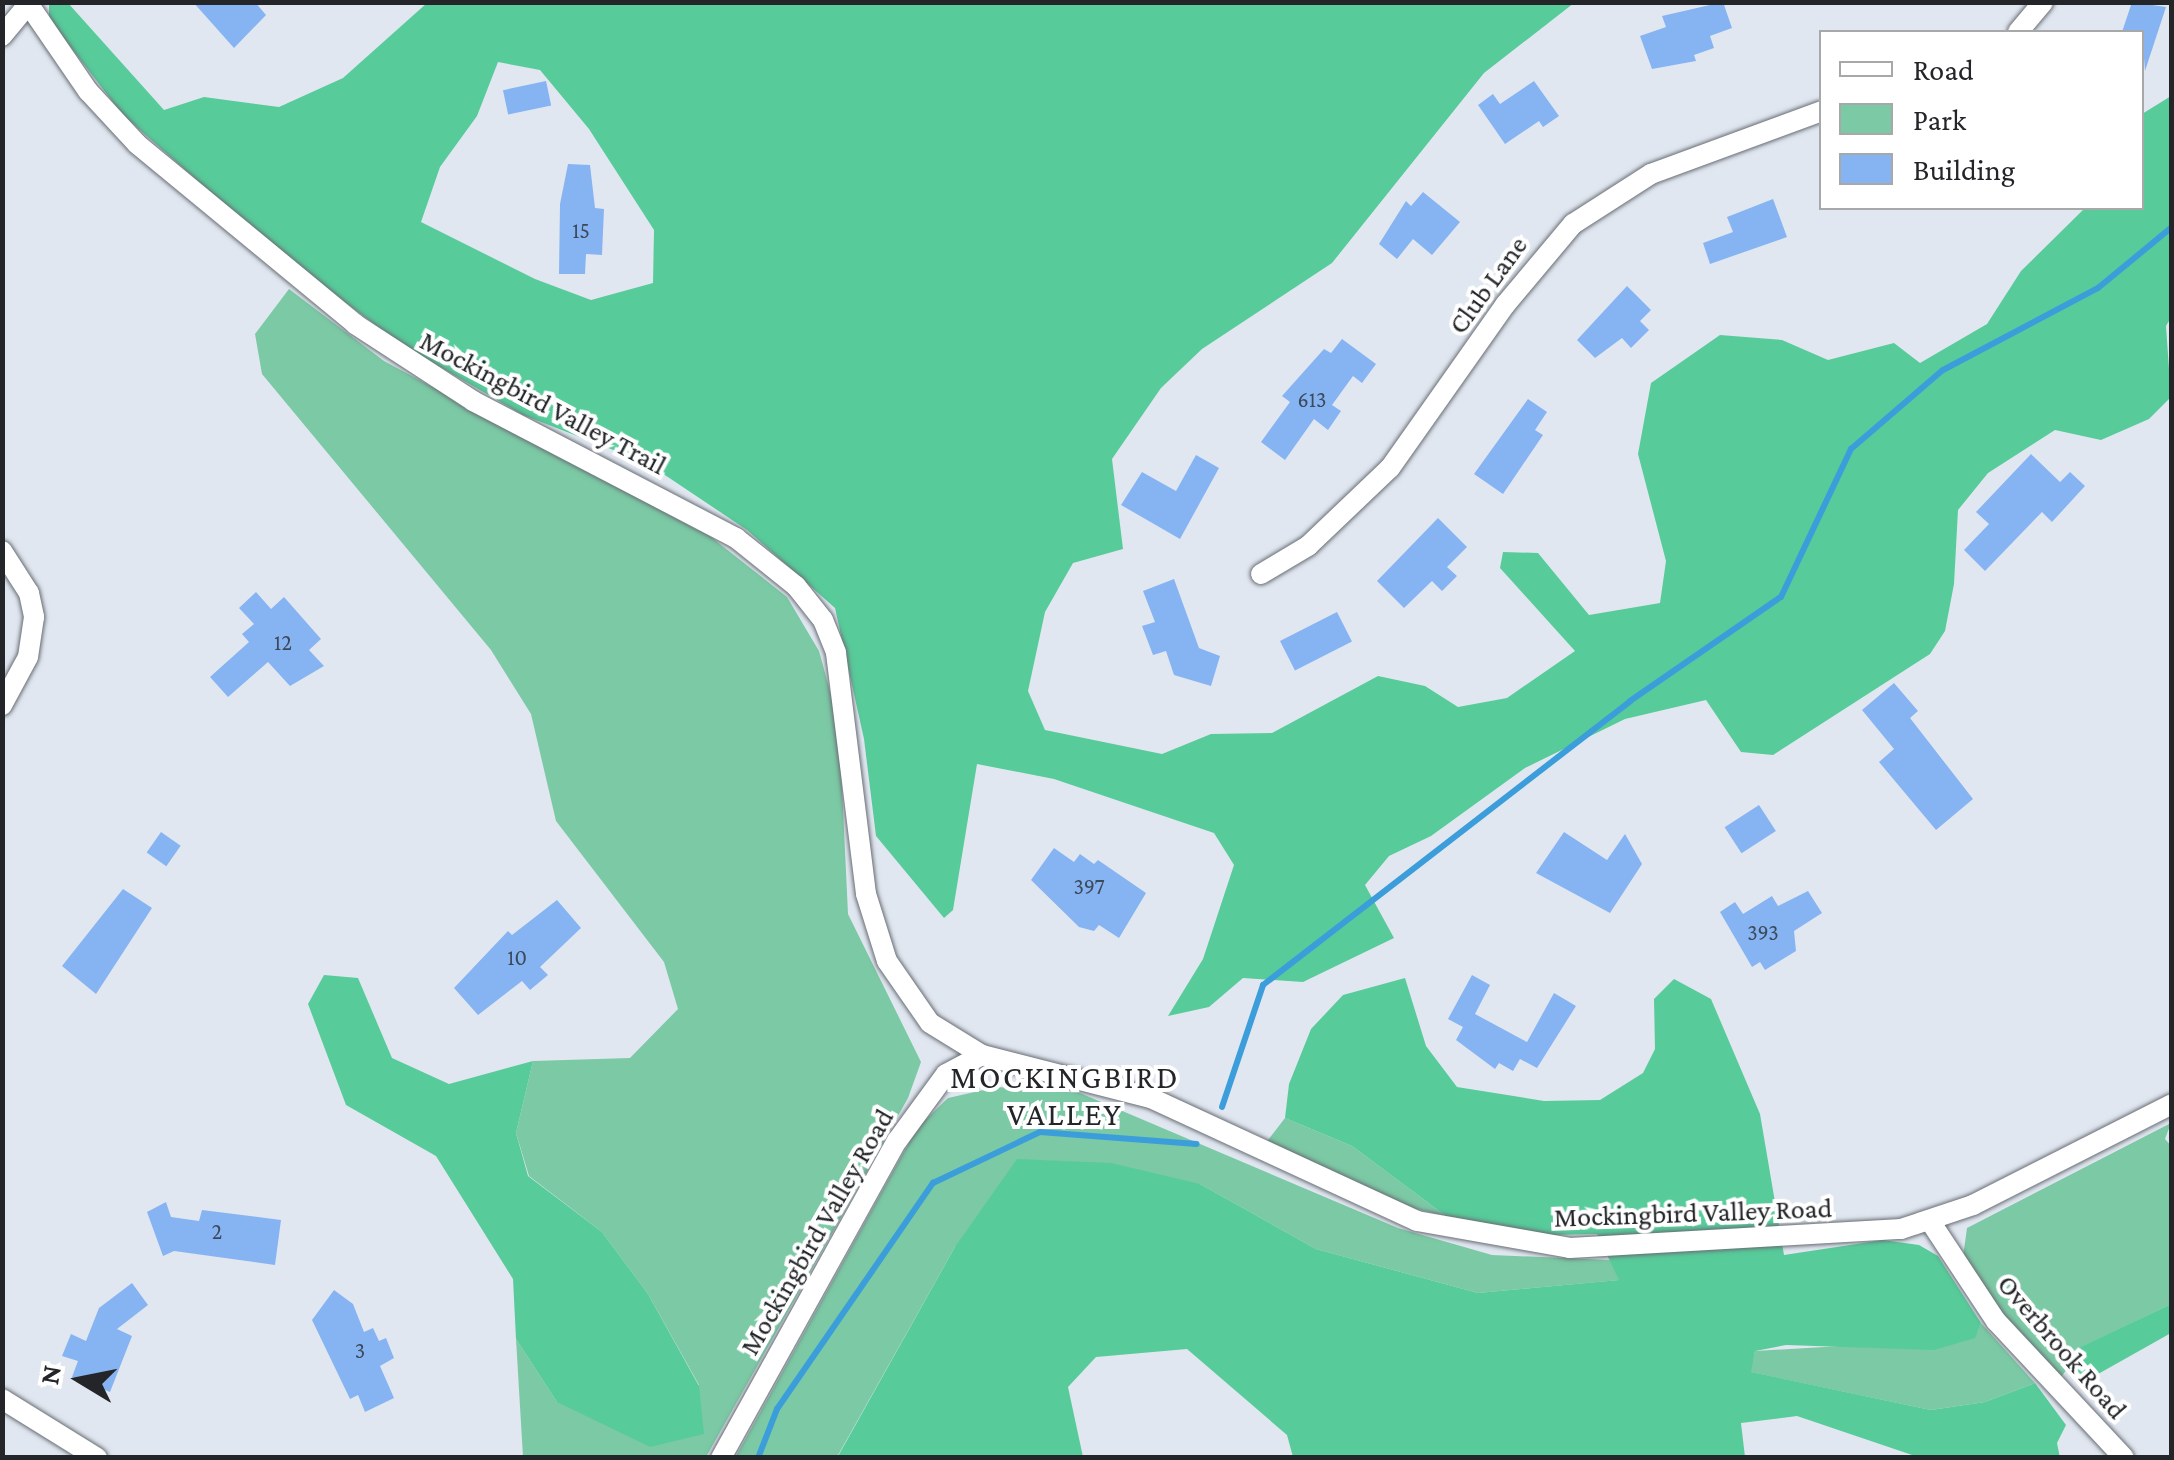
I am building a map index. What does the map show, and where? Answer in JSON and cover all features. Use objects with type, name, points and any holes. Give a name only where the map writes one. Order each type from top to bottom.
[{"type":"street","points":[[2020,30],[2043,2]]},
{"type":"street","points":[[2,36],[28,3]]},
{"type":"street","name":"Mockingbird Valley Trail","points":[[28,3],[88,91],[137,144],[354,324],[473,402],[736,538],[796,586],[823,620],[836,652],[862,864]]},
{"type":"street","name":"Club Lane","points":[[1261,574],[1308,546],[1390,468],[1505,305],[1572,224],[1650,174],[1819,112]]},
{"type":"street","points":[[2,551],[29,594],[34,617],[28,658],[2,705]]},
{"type":"street","name":"Mockingbird Valley Road","points":[[862,864],[871,918],[903,992],[948,1038],[982,1055],[1151,1098],[1388,1210],[1517,1243],[1570,1248],[1833,1238],[1930,1220],[2172,1104]]},
{"type":"street","name":"Mockingbird Valley Road","points":[[721,1458],[897,1141],[946,1074],[982,1055]]},
{"type":"street","name":"Overbrook Road","points":[[1930,1220],[1996,1321],[2124,1458]]},
{"type":"street","points":[[2,1399],[96,1458]]},
{"type":"green space","points":[[49,3],[68,3],[164,110],[204,97],[279,107],[343,78],[427,3],[1574,3],[1484,73],[1332,263],[1202,349],[1161,388],[1112,459],[1123,549],[1073,563],[1045,612],[1028,691],[1045,730],[1162,754],[1211,734],[1272,733],[1378,676],[1425,686],[1458,707],[1507,698],[1575,651],[1500,568],[1503,552],[1538,553],[1589,615],[1660,603],[1666,561],[1638,454],[1651,383],[1720,335],[1782,340],[1828,360],[1894,343],[1920,363],[1987,324],[2021,271],[2083,210],[2144,210],[2144,113],[2171,96],[2172,316],[2166,326],[2171,397],[2149,419],[2101,440],[2055,430],[1988,473],[1958,510],[1954,584],[1945,631],[1930,654],[1773,755],[1741,752],[1706,700],[1625,719],[1525,768],[1431,836],[1389,856],[1365,885],[1394,938],[1303,982],[1243,978],[1209,1007],[1168,1016],[1203,959],[1234,865],[1214,833],[1054,779],[977,764],[953,910],[944,918],[876,836],[864,739],[835,608],[747,530],[647,463],[523,415],[401,344],[283,256],[123,115],[49,19]],"holes":[[[498,62],[540,70],[589,129],[654,230],[653,283],[591,300],[535,279],[421,222],[440,167],[477,116]]]},
{"type":"green space","points":[[289,289],[384,361],[711,537],[787,597],[819,651],[839,724],[848,914],[921,1062],[908,1098],[706,1457],[523,1457],[516,1339],[557,1402],[699,1385],[648,1294],[602,1232],[529,1176],[516,1133],[533,1061],[630,1058],[678,1009],[664,962],[556,821],[531,714],[491,650],[262,374],[255,334]]},
{"type":"green space","points":[[324,975],[358,978],[392,1058],[449,1084],[533,1061],[516,1133],[528,1176],[602,1232],[648,1294],[699,1386],[704,1434],[650,1447],[557,1402],[516,1339],[513,1279],[436,1156],[346,1105],[308,1004]]},
{"type":"green space","points":[[1405,978],[1426,1046],[1457,1087],[1544,1101],[1600,1100],[1643,1073],[1655,1049],[1654,999],[1674,979],[1711,999],[1760,1114],[1784,1255],[1883,1240],[1919,1245],[1938,1256],[1981,1323],[1975,1338],[1934,1350],[1786,1345],[1755,1351],[1751,1372],[1931,1410],[1985,1402],[2035,1383],[2066,1425],[2057,1443],[2060,1458],[1918,1457],[1797,1416],[1741,1423],[1745,1457],[1293,1457],[1287,1435],[1187,1349],[1096,1357],[1068,1387],[1083,1457],[837,1458],[955,1247],[1017,1159],[1111,1163],[1200,1184],[1316,1249],[1478,1293],[1619,1280],[1597,1234],[1551,1235],[1446,1216],[1352,1146],[1285,1118],[1289,1084],[1311,1029],[1343,995]]},
{"type":"green space","points":[[997,1087],[1080,1093],[1398,1228],[1492,1255],[1610,1260],[1620,1280],[1478,1293],[1316,1249],[1200,1184],[955,1247],[837,1457],[735,1458],[917,1128],[948,1098]]},
{"type":"green space","points":[[1285,1118],[1352,1146],[1446,1216],[1395,1204],[1265,1144]]},
{"type":"green space","points":[[2171,1123],[2165,1139],[2172,1147],[2171,1304],[2065,1355],[2067,1369],[2058,1381],[1962,1264],[1967,1228]]},
{"type":"green space","points":[[2171,1304],[2171,1333],[2091,1378],[2067,1369],[2064,1355]]},
{"type":"green space","points":[[1981,1323],[2035,1383],[1985,1402],[1931,1410],[1750,1372],[1755,1351],[1974,1338]]},
{"type":"building","points":[[193,2],[255,2],[266,15],[234,48]]},
{"type":"building","points":[[1723,2],[1732,28],[1710,36],[1714,48],[1694,55],[1696,61],[1652,69],[1640,36],[1666,27],[1662,16]]},
{"type":"building","points":[[2132,2],[2166,7],[2145,71],[2144,30],[2123,30]]},
{"type":"building","points":[[546,81],[551,105],[508,115],[503,90]]},
{"type":"building","points":[[1534,81],[1559,116],[1543,127],[1539,121],[1505,144],[1478,105],[1493,94],[1500,104]]},
{"type":"building","points":[[568,164],[590,165],[595,208],[604,209],[602,255],[586,254],[585,274],[559,274],[560,204]]},
{"type":"building","points":[[1423,192],[1460,222],[1432,255],[1413,239],[1397,259],[1379,244],[1406,201],[1411,206]]},
{"type":"building","points":[[1773,199],[1787,237],[1710,264],[1703,243],[1733,232],[1727,217]]},
{"type":"building","points":[[1627,286],[1651,310],[1640,321],[1649,330],[1631,348],[1622,338],[1595,358],[1577,340]]},
{"type":"building","points":[[1342,339],[1376,364],[1362,383],[1353,376],[1332,405],[1341,411],[1328,430],[1314,419],[1285,460],[1261,442],[1290,402],[1282,396],[1324,349],[1331,353]]},
{"type":"building","points":[[1528,399],[1547,412],[1535,430],[1543,435],[1503,494],[1474,474]]},
{"type":"building","points":[[2031,454],[2060,482],[2070,472],[2085,486],[2052,522],[2042,512],[1985,571],[1964,550],[1989,524],[1976,512]]},
{"type":"building","points":[[1196,455],[1219,468],[1180,539],[1121,505],[1142,472],[1176,491]]},
{"type":"building","points":[[1438,518],[1467,547],[1447,567],[1457,576],[1442,591],[1432,581],[1404,608],[1377,581]]},
{"type":"building","points":[[1174,579],[1199,648],[1220,656],[1211,686],[1174,675],[1166,651],[1153,655],[1142,626],[1155,622],[1143,591]]},
{"type":"building","points":[[256,592],[271,609],[284,597],[321,639],[309,650],[324,666],[290,686],[268,662],[228,697],[210,677],[249,642],[242,634],[254,624],[239,608]]},
{"type":"building","points":[[1337,612],[1352,641],[1295,670],[1280,641]]},
{"type":"building","points":[[1894,683],[1918,711],[1910,718],[1973,799],[1936,830],[1879,762],[1894,749],[1862,710]]},
{"type":"building","points":[[1759,805],[1776,831],[1741,853],[1725,827]]},
{"type":"building","points":[[161,832],[181,846],[166,866],[147,852]]},
{"type":"building","points":[[1564,832],[1607,860],[1625,834],[1642,864],[1610,913],[1536,873]]},
{"type":"building","points":[[1054,848],[1074,862],[1080,854],[1094,864],[1098,860],[1146,893],[1119,938],[1099,925],[1094,931],[1079,927],[1031,880]]},
{"type":"building","points":[[123,889],[152,908],[96,994],[62,966]]},
{"type":"building","points":[[1808,891],[1822,913],[1794,931],[1796,951],[1765,970],[1760,962],[1752,967],[1720,912],[1735,902],[1743,914],[1772,896],[1778,906]]},
{"type":"building","points":[[557,900],[581,928],[540,967],[548,975],[530,990],[522,981],[478,1015],[454,988],[508,931],[512,935]]},
{"type":"building","points":[[1472,975],[1490,985],[1475,1014],[1527,1042],[1554,993],[1576,1006],[1537,1068],[1520,1059],[1513,1071],[1499,1063],[1495,1069],[1456,1040],[1463,1027],[1448,1019]]},
{"type":"building","points":[[166,1202],[171,1217],[199,1221],[202,1210],[281,1220],[275,1265],[174,1251],[163,1256],[147,1212]]},
{"type":"building","points":[[132,1283],[148,1305],[117,1329],[132,1336],[110,1392],[72,1377],[78,1361],[62,1356],[71,1334],[86,1341],[99,1308]]},
{"type":"building","points":[[334,1290],[353,1304],[364,1332],[373,1328],[379,1341],[386,1338],[394,1358],[380,1366],[394,1398],[365,1412],[358,1395],[350,1399],[312,1320]]},
{"type":"waterway","points":[[1222,1107],[1263,985],[1630,701],[1781,597],[1851,449],[1943,370],[2098,288],[2172,227]]},
{"type":"waterway","points":[[758,1458],[777,1409],[933,1183],[1040,1132],[1197,1144]]},
{"type":"district","name":"MOCKINGBIRD VALLEY","points":[[1065,1096]]}]
